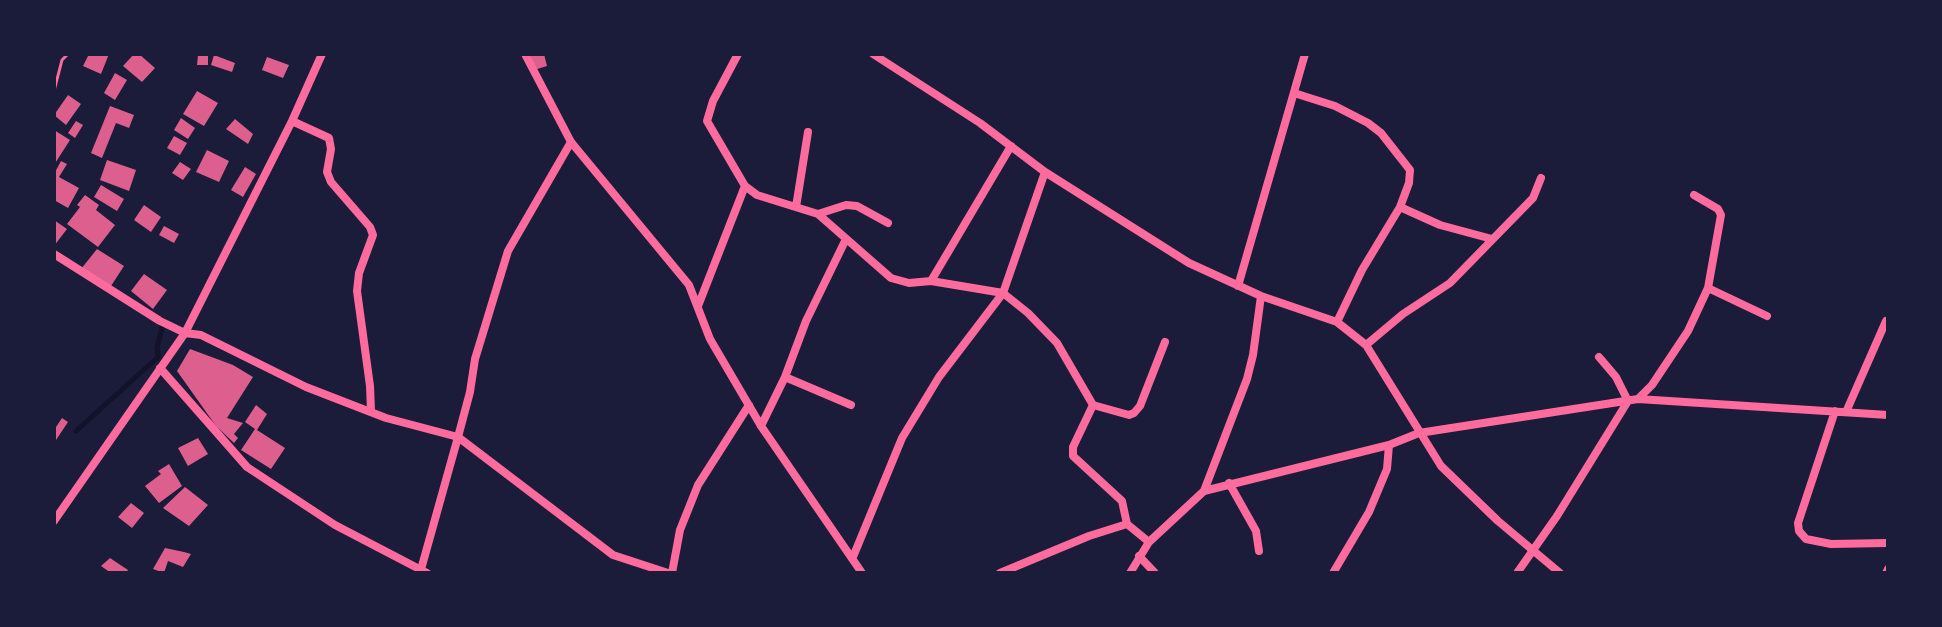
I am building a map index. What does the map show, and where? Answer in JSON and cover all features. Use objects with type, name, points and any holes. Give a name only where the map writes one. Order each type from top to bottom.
[{"type":"street","points":[[54,521],[185,333],[292,121],[322,54]]},
{"type":"street","points":[[525,54],[571,142],[689,285],[710,339],[761,426],[862,573]]},
{"type":"street","points":[[738,54],[713,101],[707,121],[745,186],[757,195],[818,214],[891,278],[909,283],[931,281],[1003,293],[1057,343],[1093,405],[1129,415],[1134,413],[1140,406],[1165,342]]},
{"type":"street","points":[[873,54],[980,123],[1045,172],[1189,263],[1261,296],[1337,322],[1366,345],[1441,466],[1498,521],[1560,573]]},
{"type":"street","points":[[1238,286],[1305,54]]},
{"type":"street","points":[[1294,93],[1343,110],[1368,123],[1381,133],[1410,170],[1409,183],[1400,207],[1362,270],[1337,322]]},
{"type":"street","points":[[292,121],[329,138],[331,149],[327,172],[331,182],[370,227],[373,235],[359,273],[357,291],[371,411]]},
{"type":"street","points":[[796,207],[808,132]]},
{"type":"street","points":[[160,368],[247,467],[335,525],[423,572],[470,392],[475,359],[508,251],[571,142]]},
{"type":"street","points":[[931,281],[1011,146]]},
{"type":"street","points":[[853,557],[902,438],[939,377],[1003,293],[1045,172]]},
{"type":"street","points":[[1366,345],[1403,314],[1450,283],[1533,198],[1541,178]]},
{"type":"street","points":[[698,306],[745,186]]},
{"type":"street","points":[[1638,399],[1652,385],[1688,331],[1708,288],[1721,215],[1718,209],[1694,195]]},
{"type":"street","points":[[818,214],[846,205],[857,206],[888,223]]},
{"type":"street","points":[[1400,207],[1440,225],[1492,239]]},
{"type":"street","points":[[761,426],[785,377],[806,321],[846,239]]},
{"type":"street","points":[[54,254],[160,321],[185,333],[201,335],[306,387],[386,418],[458,437],[613,555],[670,573],[680,530],[698,485],[749,405]]},
{"type":"street","points":[[1708,288],[1767,316]]},
{"type":"street","points":[[1204,491],[1247,379],[1261,296]]},
{"type":"street","points":[[1846,412],[1886,321]]},
{"type":"street","points":[[1599,357],[1623,388],[1628,401]]},
{"type":"street","points":[[785,377],[851,405]]},
{"type":"street","points":[[1130,573],[1149,542],[1204,491],[1389,445],[1419,433],[1638,399],[1888,415]]},
{"type":"street","points":[[1517,573],[1557,516],[1628,401]]},
{"type":"street","points":[[1093,405],[1073,447],[1073,456],[1122,501],[1127,524],[1149,542]]},
{"type":"street","points":[[1835,411],[1798,523],[1799,531],[1806,539],[1831,544],[1888,543]]},
{"type":"street","points":[[1333,573],[1369,512],[1387,469],[1389,445]]},
{"type":"street","points":[[1229,483],[1256,531],[1259,551]]},
{"type":"street","points":[[1000,573],[1089,536],[1127,524]]},
{"type":"street","points":[[1139,556],[1155,573]]},
{"type":"path","points":[[54,91],[62,60],[68,54]]},
{"type":"building","points":[[89,54],[109,54],[101,74],[83,66]]},
{"type":"building","points":[[134,54],[139,54],[155,68],[142,82],[123,66]]},
{"type":"building","points":[[530,54],[544,54],[547,66],[534,70]]},
{"type":"building","points":[[198,55],[208,55],[208,65],[197,65]]},
{"type":"building","points":[[214,55],[235,63],[232,72],[211,65]]},
{"type":"building","points":[[267,57],[289,65],[283,78],[262,70]]},
{"type":"building","points":[[115,73],[127,80],[115,100],[104,93]]},
{"type":"building","points":[[197,91],[218,103],[204,126],[183,114]]},
{"type":"building","points":[[68,95],[81,104],[66,125],[54,115]]},
{"type":"building","points":[[110,106],[134,115],[129,128],[116,123],[102,158],[91,153]]},
{"type":"building","points":[[181,118],[195,128],[188,139],[174,130]]},
{"type":"building","points":[[235,119],[253,134],[248,144],[226,129]]},
{"type":"building","points":[[76,121],[83,125],[75,138],[68,133]]},
{"type":"building","points":[[54,130],[70,140],[54,165]]},
{"type":"building","points":[[174,136],[187,143],[180,155],[167,148]]},
{"type":"building","points":[[207,150],[229,161],[219,182],[196,172]]},
{"type":"building","points":[[107,160],[136,170],[129,191],[100,180]]},
{"type":"building","points":[[61,161],[67,164],[59,177],[79,188],[68,208],[54,200],[54,174]]},
{"type":"building","points":[[180,162],[191,169],[183,180],[172,173]]},
{"type":"building","points":[[245,167],[256,174],[243,197],[231,190]]},
{"type":"building","points":[[101,185],[124,199],[117,211],[94,197]]},
{"type":"building","points":[[85,195],[99,205],[96,210],[115,225],[98,247],[67,224]]},
{"type":"building","points":[[144,205],[161,217],[151,232],[134,220]]},
{"type":"building","points":[[54,220],[67,229],[54,246]]},
{"type":"building","points":[[164,226],[179,234],[174,243],[159,235]]},
{"type":"building","points":[[97,249],[124,266],[111,286],[81,269]]},
{"type":"building","points":[[144,274],[167,290],[153,309],[131,291]]},
{"type":"building","points":[[190,349],[233,365],[253,377],[227,418],[243,423],[234,434],[238,438],[234,443],[216,426],[177,371]]},
{"type":"building","points":[[256,405],[267,414],[257,430],[285,448],[271,469],[241,450],[255,429],[245,422]]},
{"type":"building","points":[[62,418],[68,422],[54,443],[54,430]]},
{"type":"building","points":[[198,438],[208,454],[188,466],[178,448]]},
{"type":"building","points":[[169,464],[182,486],[159,503],[145,486]]},
{"type":"building","points":[[185,487],[208,505],[189,526],[163,508]]},
{"type":"building","points":[[131,503],[144,513],[132,528],[118,517]]},
{"type":"building","points":[[165,548],[191,554],[183,567],[168,561],[164,573],[153,569]]},
{"type":"building","points":[[110,558],[128,570],[126,573],[111,573],[101,566]]},
{"type":"waterway","points":[[76,431],[158,357],[163,324]]}]
